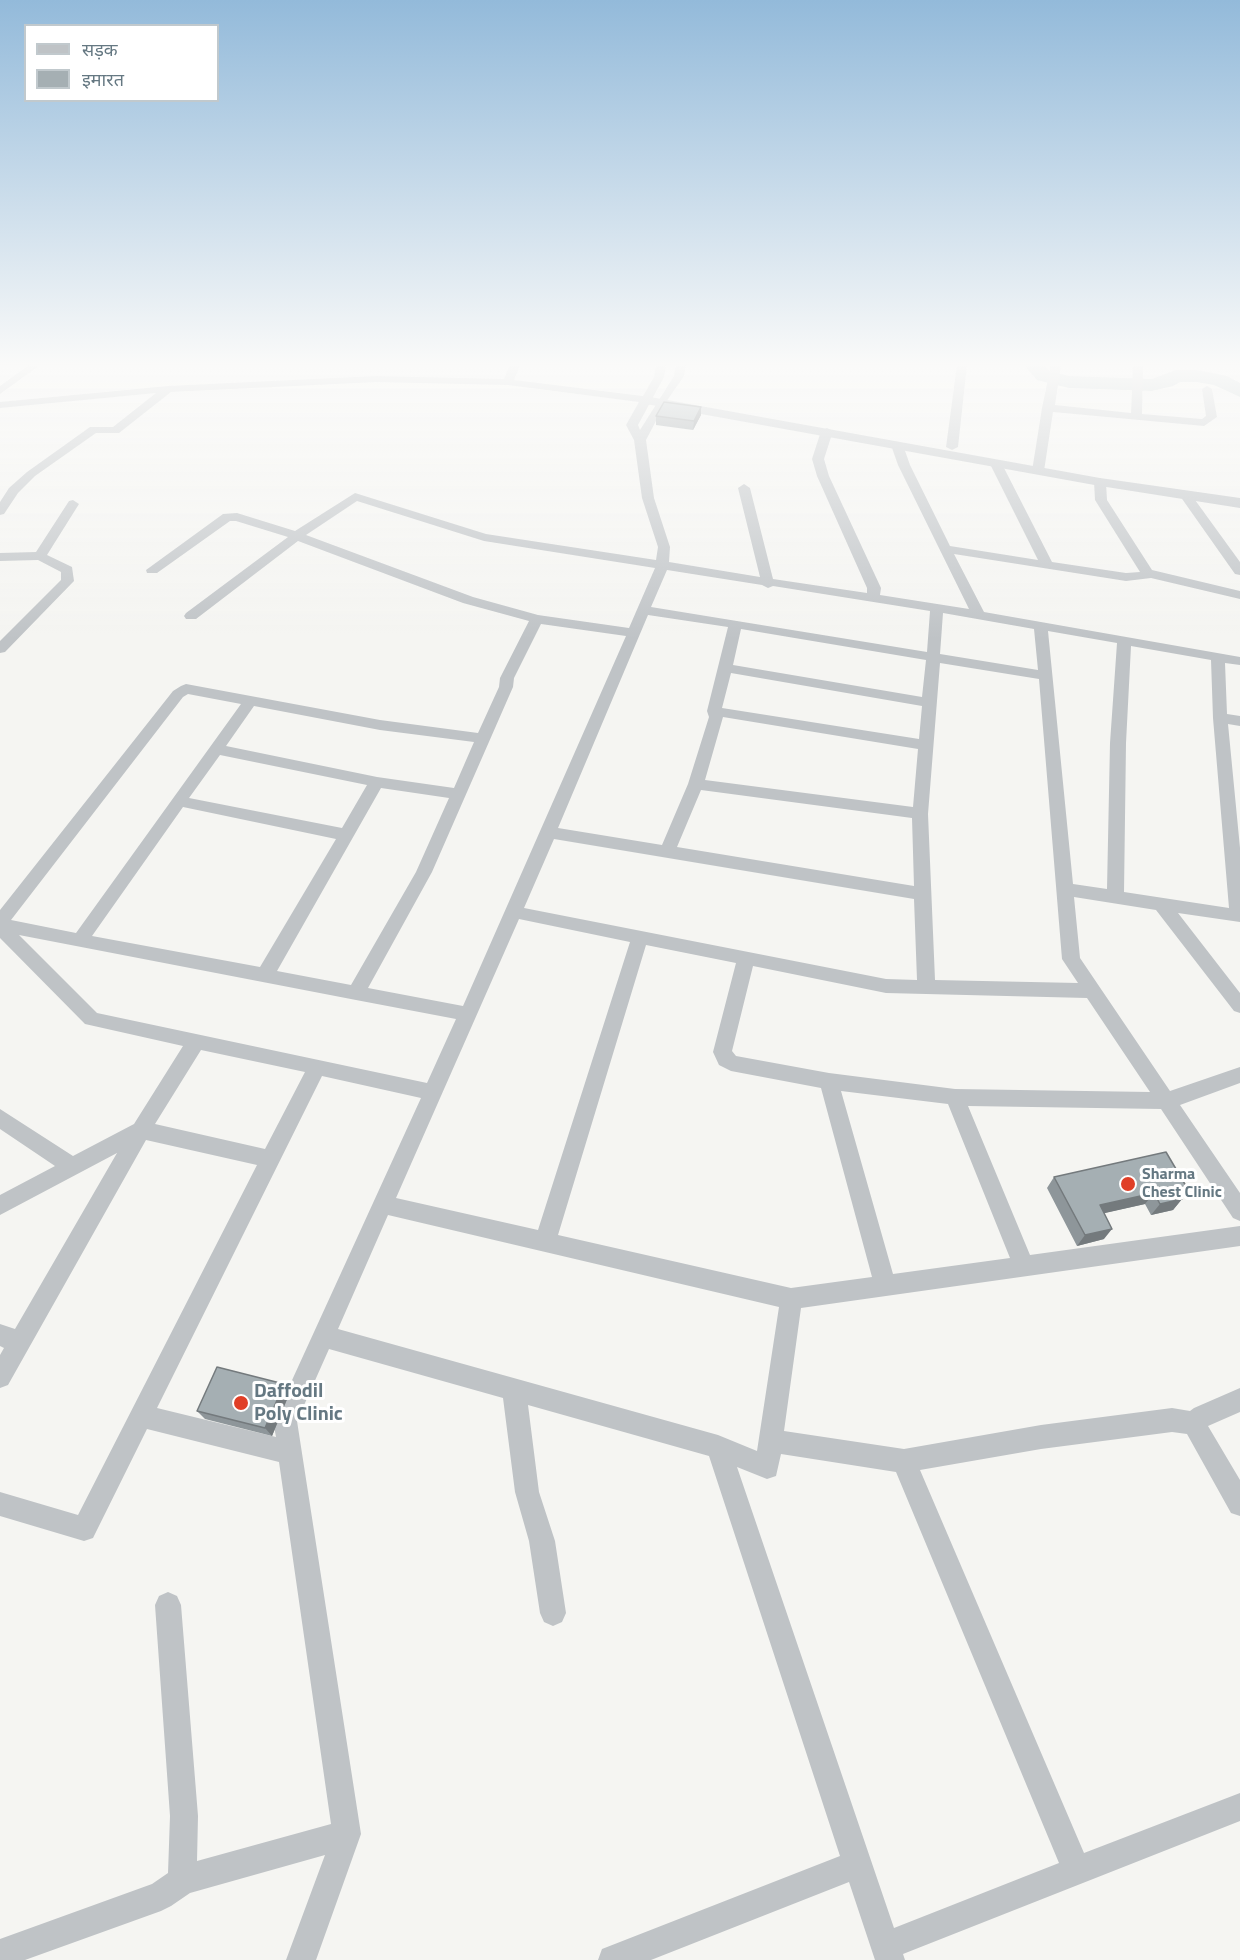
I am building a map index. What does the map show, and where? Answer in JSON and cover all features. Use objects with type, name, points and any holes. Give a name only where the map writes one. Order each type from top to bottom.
[{"type":"street","points":[[0,511],[14,491],[31,474],[56,456]]},
{"type":"street","points":[[301,1960],[347,1834],[285,1421],[514,912],[662,567],[664,547],[648,498],[642,456]]},
{"type":"street","points":[[819,456],[823,476],[874,588],[873,600]]},
{"type":"street","points":[[901,456],[979,615]]},
{"type":"street","points":[[957,456],[996,464],[1038,467],[1240,495]]},
{"type":"street","points":[[993,456],[1100,482],[1240,503]]},
{"type":"street","points":[[1038,467],[1040,456]]},
{"type":"street","points":[[996,464],[1047,565]]},
{"type":"street","points":[[1100,482],[1105,507],[1147,573],[1240,595]]},
{"type":"street","points":[[744,488],[768,584]]},
{"type":"street","points":[[0,491],[14,491]]},
{"type":"street","points":[[1186,496],[1240,571]]},
{"type":"street","points":[[191,616],[297,536],[355,497],[484,537],[768,584],[979,615],[1240,661]]},
{"type":"street","points":[[40,556],[73,504]]},
{"type":"street","points":[[152,570],[226,517],[237,517],[297,536],[468,600],[537,619],[633,633]]},
{"type":"street","points":[[945,549],[1126,577],[1141,577],[1147,573]]},
{"type":"street","points":[[0,557],[40,556],[67,570],[67,581],[0,649]]},
{"type":"street","points":[[643,610],[1046,676]]},
{"type":"street","points":[[926,987],[920,813],[937,610]]},
{"type":"street","points":[[356,993],[424,872],[506,687],[507,678],[537,619]]},
{"type":"street","points":[[667,852],[696,784],[716,717],[714,711],[735,624]]},
{"type":"street","points":[[1041,626],[1071,959],[1166,1101],[1234,1191],[1240,1211]]},
{"type":"street","points":[[1114,897],[1118,743],[1124,641]]},
{"type":"street","points":[[1065,889],[1238,916],[1233,785],[1220,718],[1218,657]]},
{"type":"street","points":[[724,668],[929,703]]},
{"type":"street","points":[[0,925],[178,694],[186,689],[380,725],[483,738]]},
{"type":"street","points":[[80,940],[250,701]]},
{"type":"street","points":[[714,711],[926,745]]},
{"type":"street","points":[[1220,718],[1240,721]]},
{"type":"street","points":[[216,750],[377,782],[459,794]]},
{"type":"street","points":[[265,975],[377,782]]},
{"type":"street","points":[[696,784],[920,813]]},
{"type":"street","points":[[178,801],[346,835]]},
{"type":"street","points":[[548,832],[922,894]]},
{"type":"street","points":[[1161,904],[1240,1005]]},
{"type":"street","points":[[514,912],[886,986],[1093,991]]},
{"type":"street","points":[[0,925],[468,1014]]},
{"type":"street","points":[[0,925],[92,1019],[433,1092]]},
{"type":"street","points":[[545,1242],[640,937]]},
{"type":"street","points":[[746,958],[722,1052],[731,1063],[829,1081],[955,1097],[1166,1101],[1240,1075]]},
{"type":"street","points":[[0,1377],[10,1339],[196,1041]]},
{"type":"street","points":[[0,1504],[84,1529],[317,1067]]},
{"type":"street","points":[[829,1081],[885,1286]]},
{"type":"street","points":[[955,1097],[1024,1266]]},
{"type":"street","points":[[0,1118],[73,1167]]},
{"type":"street","points":[[0,1206],[141,1130],[271,1159]]},
{"type":"street","points":[[382,1204],[791,1299],[1240,1236]]},
{"type":"street","points":[[323,1336],[718,1447],[767,1467],[791,1299]]},
{"type":"street","points":[[514,1390],[527,1492],[542,1541],[553,1613]]},
{"type":"street","points":[[1194,1424],[1202,1416],[1240,1400]]},
{"type":"street","points":[[141,1416],[290,1453]]},
{"type":"street","points":[[771,1441],[904,1461],[1041,1437],[1172,1420],[1194,1424],[1240,1504]]},
{"type":"street","points":[[718,1447],[888,1953],[1077,1871],[1240,1807]]},
{"type":"street","points":[[904,1461],[1077,1871]]},
{"type":"street","points":[[168,1605],[184,1816],[182,1880]]},
{"type":"street","points":[[0,1954],[161,1896],[182,1880],[347,1834]]},
{"type":"street","points":[[613,1960],[858,1864]]},
{"type":"building","points":[[1166,1152],[1186,1186],[1175,1188],[1182,1199],[1160,1204],[1154,1193],[1100,1205],[1112,1229],[1085,1235],[1054,1177]]},
{"type":"building","points":[[217,1367],[284,1384],[265,1428],[197,1411]]},
{"type":"place","name":"Sharma Chest Clinic","points":[[1128,1184]]},
{"type":"place","name":"Daffodil Poly Clinic","points":[[241,1403]]}]
